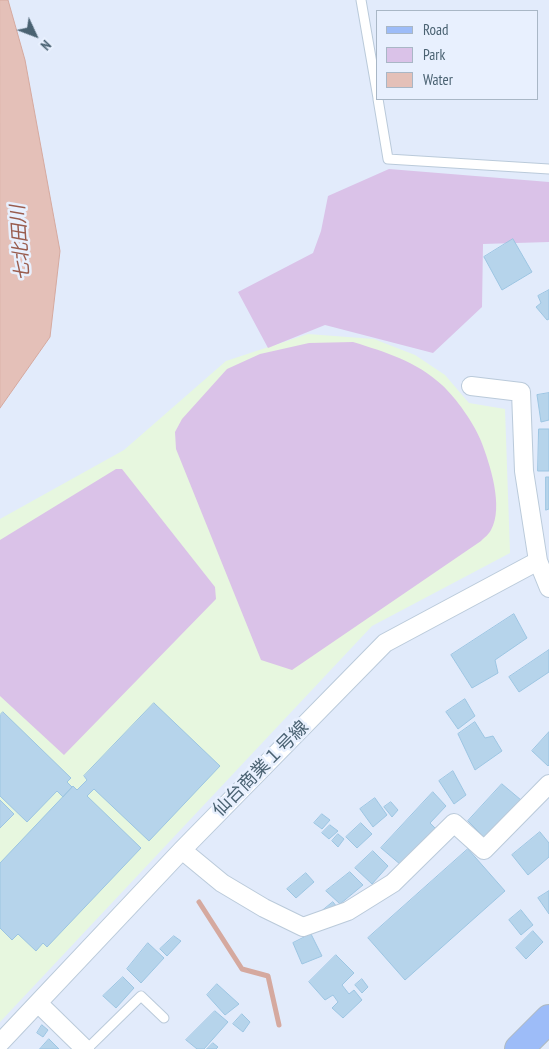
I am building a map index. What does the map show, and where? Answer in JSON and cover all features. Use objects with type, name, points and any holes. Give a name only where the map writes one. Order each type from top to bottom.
[{"type":"main road","points":[[520,1049],[549,1019]]},
{"type":"street","points":[[471,386],[521,392],[524,471],[549,588]]},
{"type":"street","name":"仙台商業１号線","points":[[0,1043],[39,1004],[182,850],[386,643],[543,556]]},
{"type":"street","points":[[182,850],[222,882],[264,908],[302,927],[348,911],[393,883],[454,823],[484,850],[549,784]]},
{"type":"street","points":[[39,1004],[86,1049]]},
{"type":"lane","points":[[361,0],[376,86]]},
{"type":"lane","points":[[378,100],[388,159],[549,168]]},
{"type":"lane","points":[[86,1049],[141,996],[164,1018]]},
{"type":"shaded area","points":[[308,334],[374,339],[415,355],[445,375],[469,403],[505,409],[510,553],[372,626],[0,1022],[0,519],[124,450],[226,361]]},
{"type":"green space","points":[[389,169],[549,182],[549,242],[483,244],[482,307],[433,353],[325,325],[268,348],[238,292],[313,253],[321,231],[328,196]]},
{"type":"green space","points":[[353,342],[411,363],[442,385],[459,404],[478,434],[492,473],[496,498],[495,521],[490,531],[481,541],[292,670],[261,660],[176,449],[175,432],[182,419],[227,369],[260,354],[309,343]]},
{"type":"green space","points":[[116,469],[122,469],[215,587],[216,599],[64,755],[0,696],[0,540]]},
{"type":"water","name":"七北田川","points":[[0,0],[8,0],[25,60],[60,251],[50,337],[0,408]]},
{"type":"building","points":[[513,239],[532,272],[502,290],[484,257]]},
{"type":"building","points":[[549,290],[549,319],[547,320],[536,307],[541,303],[538,296]]},
{"type":"building","points":[[549,393],[549,420],[541,422],[537,395]]},
{"type":"building","points":[[539,429],[549,429],[549,471],[538,471]]},
{"type":"building","points":[[546,477],[549,477],[549,509],[546,510]]},
{"type":"building","points":[[514,614],[527,638],[495,660],[498,673],[472,688],[451,655]]},
{"type":"building","points":[[549,650],[549,672],[519,692],[509,677]]},
{"type":"building","points":[[465,699],[475,716],[458,729],[446,712]]},
{"type":"building","points":[[154,703],[220,766],[149,841],[94,789],[87,796],[141,848],[47,947],[43,943],[36,951],[18,934],[12,940],[0,928],[0,863],[73,786],[77,790],[87,780],[84,776]]},
{"type":"building","points":[[3,712],[71,778],[67,782],[72,787],[63,797],[57,791],[27,822],[0,796],[0,715]]},
{"type":"building","points":[[475,722],[485,738],[493,736],[502,751],[475,770],[458,734]]},
{"type":"building","points":[[549,732],[549,765],[548,766],[532,751]]},
{"type":"building","points":[[453,771],[466,795],[454,804],[439,781]]},
{"type":"building","points":[[502,784],[521,800],[485,838],[468,821]]},
{"type":"building","points":[[433,792],[446,806],[430,823],[437,830],[401,865],[381,848]]},
{"type":"building","points":[[375,798],[387,815],[373,827],[360,809]]},
{"type":"building","points":[[0,800],[14,814],[0,828]]},
{"type":"building","points":[[391,802],[398,810],[392,817],[384,807]]},
{"type":"building","points":[[322,814],[330,820],[322,829],[314,823]]},
{"type":"building","points":[[361,823],[372,834],[357,848],[346,837]]},
{"type":"building","points":[[330,825],[338,831],[329,839],[322,833]]},
{"type":"building","points":[[540,832],[549,843],[549,857],[528,875],[512,855]]},
{"type":"building","points":[[338,834],[344,839],[338,847],[332,841]]},
{"type":"building","points":[[468,849],[505,891],[405,980],[368,938]]},
{"type":"building","points":[[373,851],[388,866],[372,884],[355,868]]},
{"type":"building","points":[[350,872],[363,885],[340,904],[326,891]]},
{"type":"building","points":[[306,873],[314,882],[296,898],[287,889]]},
{"type":"building","points":[[549,891],[549,914],[538,898]]},
{"type":"building","points":[[333,902],[337,907],[326,915],[322,911]]},
{"type":"building","points":[[521,910],[533,925],[521,935],[509,920]]},
{"type":"building","points":[[533,931],[543,942],[526,959],[516,948]]},
{"type":"building","points":[[311,934],[322,956],[302,964],[293,943]]},
{"type":"building","points":[[174,936],[181,941],[167,956],[160,949]]},
{"type":"building","points":[[148,943],[164,958],[141,983],[127,969]]},
{"type":"building","points":[[336,955],[354,973],[342,985],[349,994],[354,990],[362,1000],[343,1018],[332,1008],[338,1002],[333,995],[325,1000],[309,982]]},
{"type":"building","points":[[123,977],[134,988],[116,1008],[103,996]]},
{"type":"building","points":[[362,979],[368,987],[362,993],[355,985]]},
{"type":"building","points":[[217,984],[239,1004],[225,1015],[207,995]]},
{"type":"building","points":[[215,1011],[228,1022],[204,1049],[197,1049],[186,1040]]},
{"type":"building","points":[[242,1014],[250,1022],[243,1032],[233,1024]]},
{"type":"building","points":[[42,1025],[48,1030],[43,1037],[37,1033]]},
{"type":"building","points":[[49,1039],[59,1049],[40,1049]]},
{"type":"building","points":[[213,1043],[218,1047],[216,1049],[207,1049]]},
{"type":"waterway","points":[[199,902],[242,969],[268,976],[279,1025]]}]
